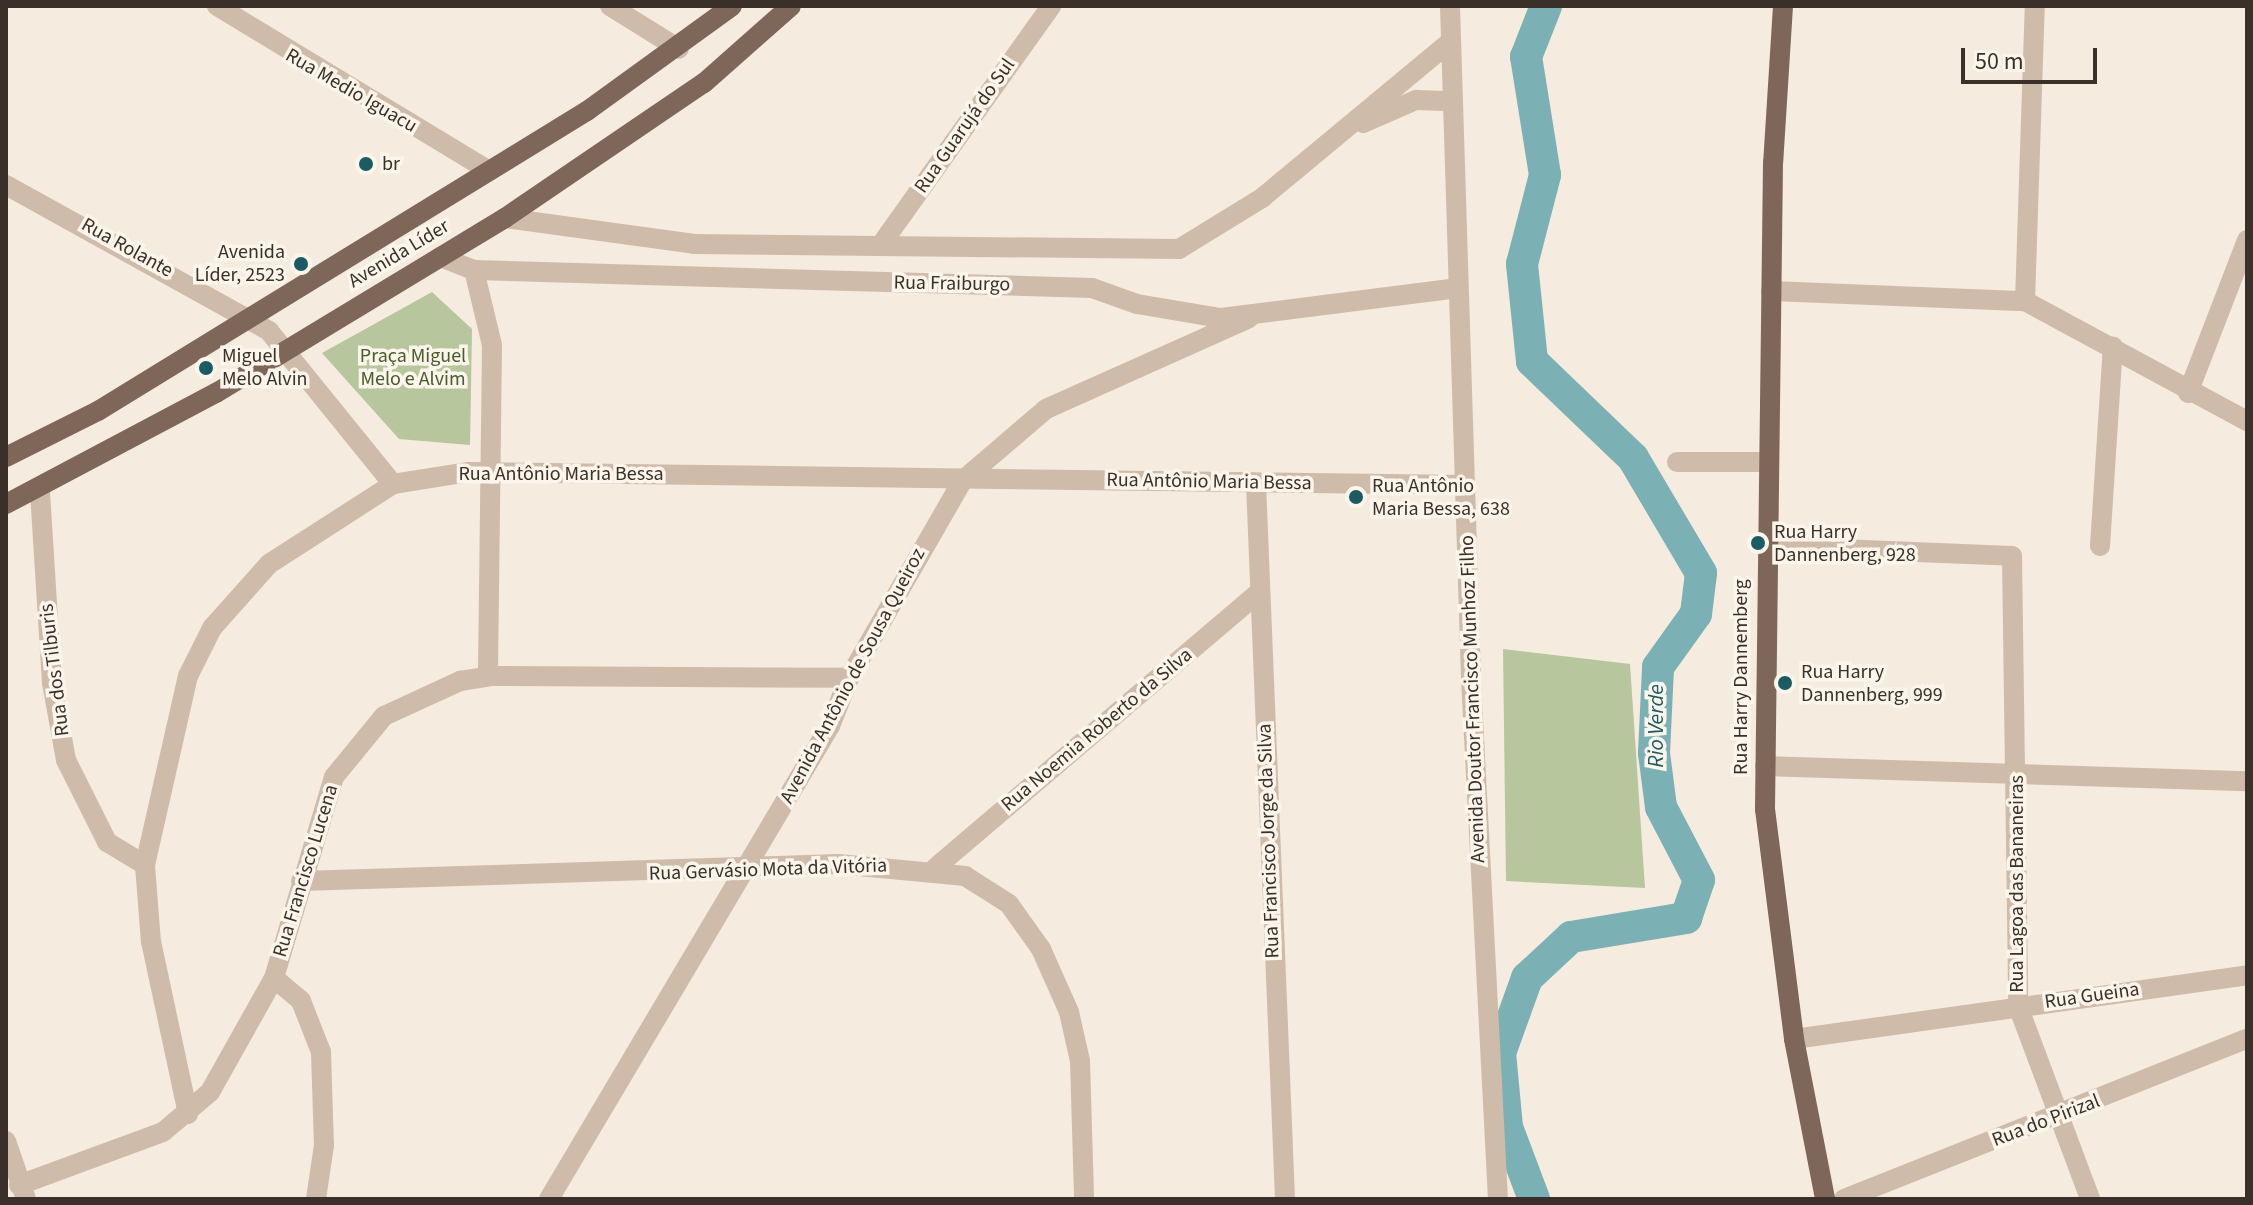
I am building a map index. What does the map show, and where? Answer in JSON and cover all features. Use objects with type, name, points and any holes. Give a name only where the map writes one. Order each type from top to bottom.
[{"type":"main road","name":"Avenida Líder","points":[[6,457],[98,411],[247,316],[489,171],[679,49],[732,6]]},
{"type":"main road","name":"Avenida Líder","points":[[6,504],[40,492],[505,218],[704,83],[791,6]]},
{"type":"main road","name":"Rua Harry Dannemberg","points":[[1783,6],[1771,291],[1765,766],[1794,1039],[1825,1199]]},
{"type":"street","name":"Rua Medio Iguacu","points":[[217,6],[489,171]]},
{"type":"street","points":[[610,6],[679,49]]},
{"type":"street","name":"Rua Guarujá do Sul","points":[[880,246],[1051,6]]},
{"type":"street","name":"Avenida Doutor Francisco Munhoz Filho","points":[[1450,6],[1465,485],[1498,1199]]},
{"type":"street","points":[[2025,301],[2035,6]]},
{"type":"street","name":"Rua Fraiburgo","points":[[505,218],[621,239],[1179,249],[1215,233],[1335,140],[1450,42]]},
{"type":"street","name":"Rua Fraiburgo","points":[[1335,140],[1394,106],[1453,101]]},
{"type":"street","name":"Rua Rolante","points":[[6,185],[247,316],[286,349],[393,484]]},
{"type":"street","points":[[2188,393],[2247,240]]},
{"type":"street","name":"Rua Fraiburgo","points":[[440,257],[474,270],[1092,288],[1149,307],[1249,318],[1362,295],[1458,288]]},
{"type":"street","points":[[474,270],[492,345],[493,473],[488,676]]},
{"type":"street","points":[[1771,291],[2025,301],[2113,346],[2188,393],[2247,421]]},
{"type":"street","name":"Avenida Antônio de Sousa Queiroz","points":[[549,1199],[830,726],[849,678],[963,480],[1046,409],[1249,318]]},
{"type":"street","points":[[2100,546],[2113,346]]},
{"type":"street","points":[[1677,462],[1769,462]]},
{"type":"street","name":"Rua Antônio Maria Bessa","points":[[188,1114],[151,942],[145,865],[174,725],[212,628],[269,564],[393,484],[493,473],[1465,485]]},
{"type":"street","name":"Rua Francisco Jorge da Silva","points":[[1256,483],[1285,1199]]},
{"type":"street","name":"Rua dos Tilburis","points":[[40,492],[52,683],[66,760],[107,842],[145,865]]},
{"type":"street","name":"Rua Lagoa das Bananeiras","points":[[1766,546],[2012,556],[2018,1006],[2090,1199]]},
{"type":"street","name":"Rua Noemia Roberto da Silva","points":[[935,868],[1259,592]]},
{"type":"street","name":"Rua Francisco Lucena","points":[[22,1192],[112,1154],[188,1114],[226,1071],[274,978],[334,777],[358,742],[426,694],[488,676],[849,678]]},
{"type":"street","points":[[1765,766],[2247,781]]},
{"type":"street","name":"Rua Gervásio Mota da Vitória","points":[[301,881],[746,869],[935,868],[984,884],[1009,904],[1060,987],[1080,1061],[1084,1199]]},
{"type":"street","name":"Rua Gueina","points":[[1794,1039],[2247,975]]},
{"type":"street","points":[[274,978],[301,1001],[321,1052],[324,1145],[316,1199]]},
{"type":"street","name":"Rua do Pirizal","points":[[1844,1199],[2060,1116],[2247,1039]]},
{"type":"street","points":[[7,1154],[22,1192]]},
{"type":"green space","name":"Praça Miguel Melo e Alvim","points":[[432,292],[472,329],[470,445],[399,439],[322,353]]},
{"type":"green space","points":[[1503,649],[1630,664],[1645,888],[1506,881]]},
{"type":"waterway","name":"Rio Verde","points":[[1534,1199],[1507,1127],[1500,1053],[1527,978],[1571,937],[1686,918],[1699,880],[1661,807],[1654,753],[1658,667],[1696,614],[1701,573],[1633,458],[1532,361],[1522,264],[1545,175],[1526,57],[1546,6]]},
{"type":"place","name":"br","points":[[366,164]]},
{"type":"place","name":"Avenida Líder, 2523","points":[[301,264]]},
{"type":"place","name":"Miguel Melo Alvin","points":[[206,368]]},
{"type":"place","name":"Rua Antônio Maria Bessa, 638","points":[[1356,497]]},
{"type":"place","name":"Rua Harry Dannenberg, 928","points":[[1758,543]]},
{"type":"place","name":"Rua Harry Dannenberg, 999","points":[[1785,683]]}]
